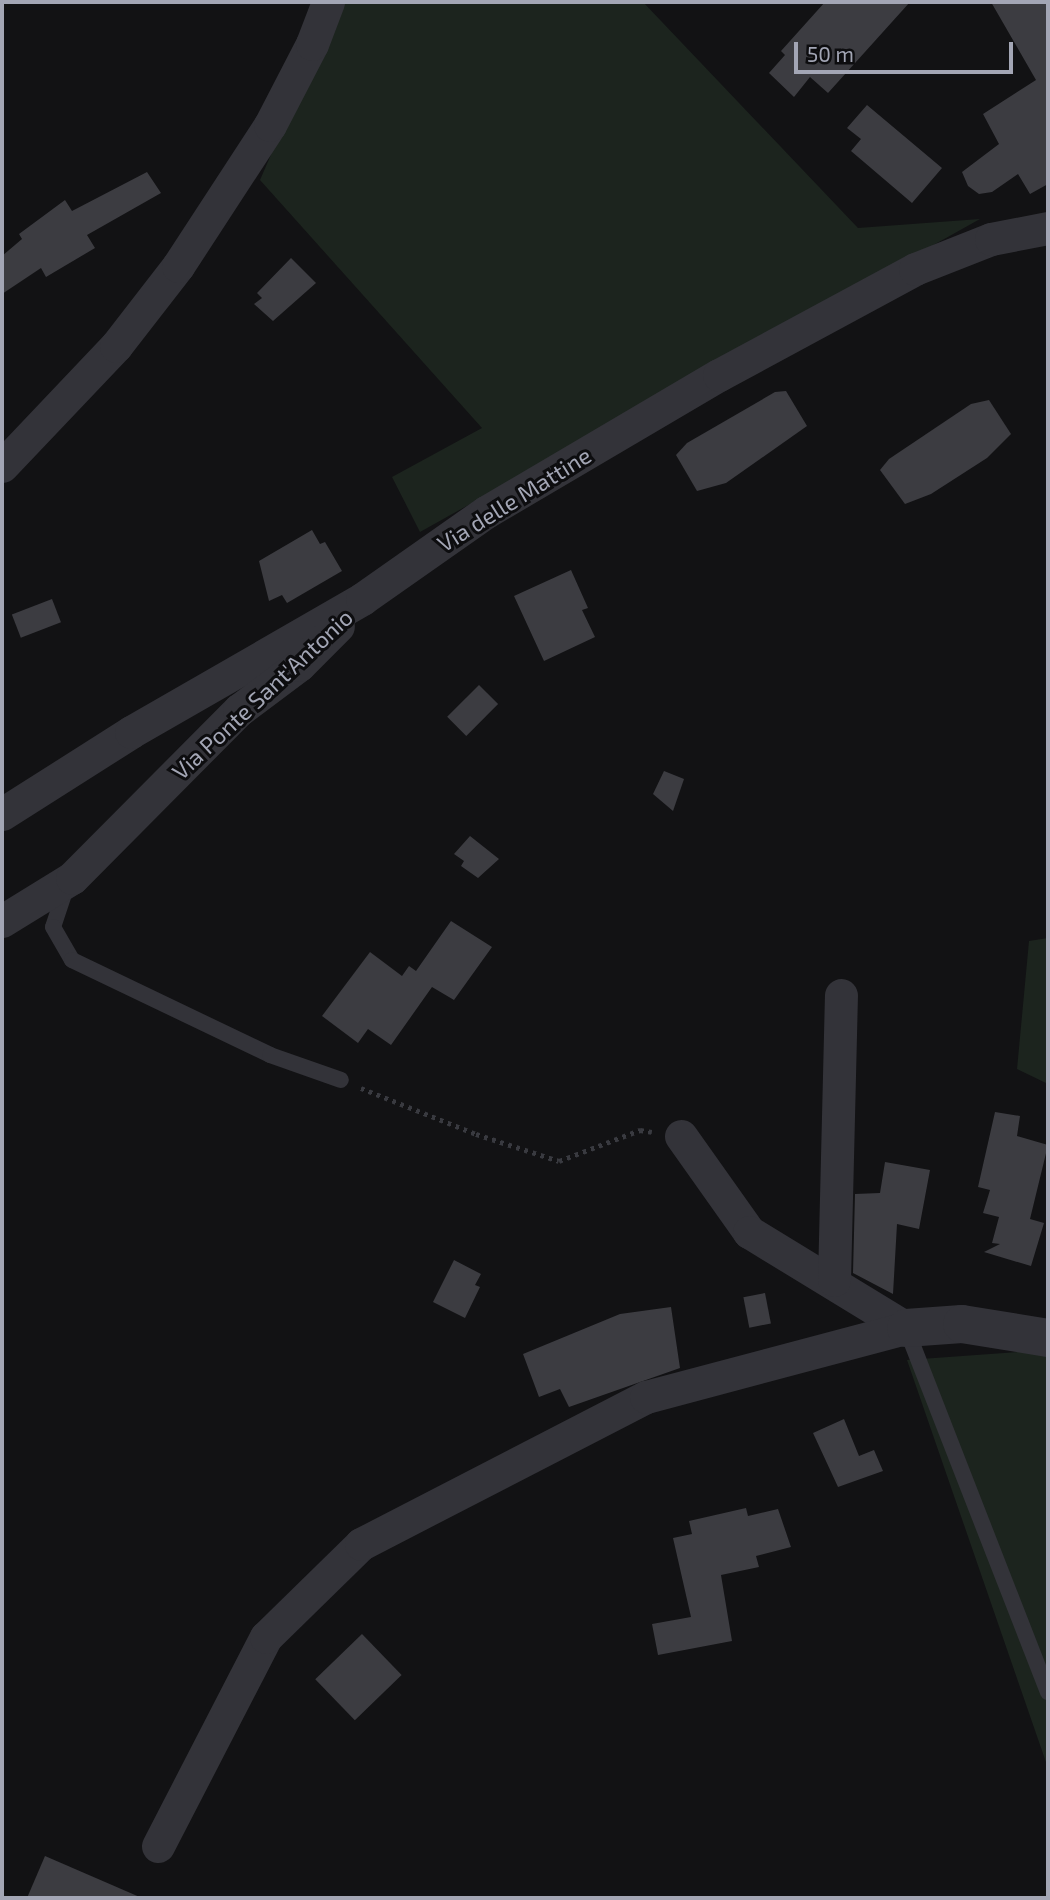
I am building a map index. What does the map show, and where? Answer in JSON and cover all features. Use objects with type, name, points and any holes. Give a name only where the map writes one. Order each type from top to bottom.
[{"type":"street","points":[[2,466],[116,346],[178,266],[270,125],[312,44],[328,2]]},
{"type":"street","name":"Via delle Mattine","points":[[2,814],[131,732],[362,599],[486,512],[719,375],[903,275],[991,239],[1048,228]]},
{"type":"street","name":"Via Ponte Sant'Antonio","points":[[2,921],[72,878],[239,710],[299,665],[362,599]]},
{"type":"street","points":[[834,1280],[841,995]]},
{"type":"street","points":[[681,1136],[749,1232],[834,1280],[906,1328]]},
{"type":"street","points":[[159,1846],[266,1637],[360,1544],[646,1397],[906,1328],[962,1325],[1048,1338]]},
{"type":"lane","name":"Via Ponte Sant'Antonio","points":[[72,878],[57,904],[53,927],[72,960],[270,1055],[341,1080]]},
{"type":"lane","points":[[906,1328],[1048,1692]]},
{"type":"path","points":[[341,1080],[476,1134],[559,1161],[640,1130],[681,1136]]},
{"type":"shaded area","points":[[337,2],[643,2],[858,228],[980,219],[420,532],[392,477],[482,428],[260,180]]},
{"type":"shaded area","points":[[1048,938],[1048,1084],[1017,1069],[1029,941]]},
{"type":"shaded area","points":[[1048,1340],[1048,1768],[907,1360],[1030,1351]]},
{"type":"building","points":[[825,2],[910,2],[828,93],[810,77],[794,97],[769,73],[785,55],[781,51]]},
{"type":"building","points":[[991,2],[1048,2],[1048,184],[1030,194],[1018,174],[992,192],[979,194],[968,186],[962,172],[999,144],[983,114],[1036,80]]},
{"type":"building","points":[[867,105],[942,168],[912,203],[851,151],[861,139],[847,128]]},
{"type":"building","points":[[147,172],[161,193],[87,235],[95,248],[46,277],[41,268],[2,294],[2,256],[22,239],[19,234],[65,200],[72,211]]},
{"type":"building","points":[[291,258],[316,283],[273,321],[254,304],[262,298],[257,293]]},
{"type":"building","points":[[786,391],[807,426],[726,483],[697,491],[676,455],[687,443],[775,392]]},
{"type":"building","points":[[989,400],[1011,434],[987,458],[931,494],[905,504],[880,470],[889,459],[971,404]]},
{"type":"building","points":[[312,530],[320,544],[325,542],[342,571],[287,603],[282,595],[269,601],[259,561]]},
{"type":"building","points":[[571,570],[588,608],[582,610],[595,637],[544,661],[514,596]]},
{"type":"building","points":[[52,599],[61,622],[21,638],[12,614]]},
{"type":"building","points":[[479,685],[498,704],[466,736],[447,717]]},
{"type":"building","points":[[664,771],[684,779],[673,811],[653,794]]},
{"type":"building","points":[[470,836],[499,859],[478,878],[461,866],[464,861],[454,854]]},
{"type":"building","points":[[451,921],[492,947],[454,1000],[432,987],[391,1045],[368,1029],[358,1043],[322,1016],[370,952],[402,976],[409,966],[416,971]]},
{"type":"building","points":[[995,1112],[1020,1116],[1017,1136],[1048,1145],[1030,1219],[1044,1223],[1031,1266],[984,1252],[1000,1244],[992,1243],[999,1217],[983,1213],[990,1190],[978,1187]]},
{"type":"building","points":[[885,1162],[930,1170],[919,1229],[897,1224],[893,1294],[853,1273],[855,1194],[880,1193]]},
{"type":"building","points":[[454,1260],[481,1274],[475,1285],[480,1287],[465,1318],[433,1302]]},
{"type":"building","points":[[765,1293],[771,1323],[749,1328],[743,1297]]},
{"type":"building","points":[[671,1307],[680,1368],[569,1407],[560,1389],[539,1397],[523,1354],[620,1314]]},
{"type":"building","points":[[844,1419],[859,1456],[874,1450],[883,1471],[838,1487],[813,1433]]},
{"type":"building","points":[[746,1508],[748,1516],[778,1509],[791,1547],[756,1556],[759,1567],[721,1575],[732,1641],[658,1655],[652,1624],[691,1617],[673,1538],[692,1534],[689,1521]]},
{"type":"building","points":[[362,1634],[402,1675],[355,1720],[315,1679]]},
{"type":"building","points":[[45,1856],[142,1898],[27,1898]]}]
